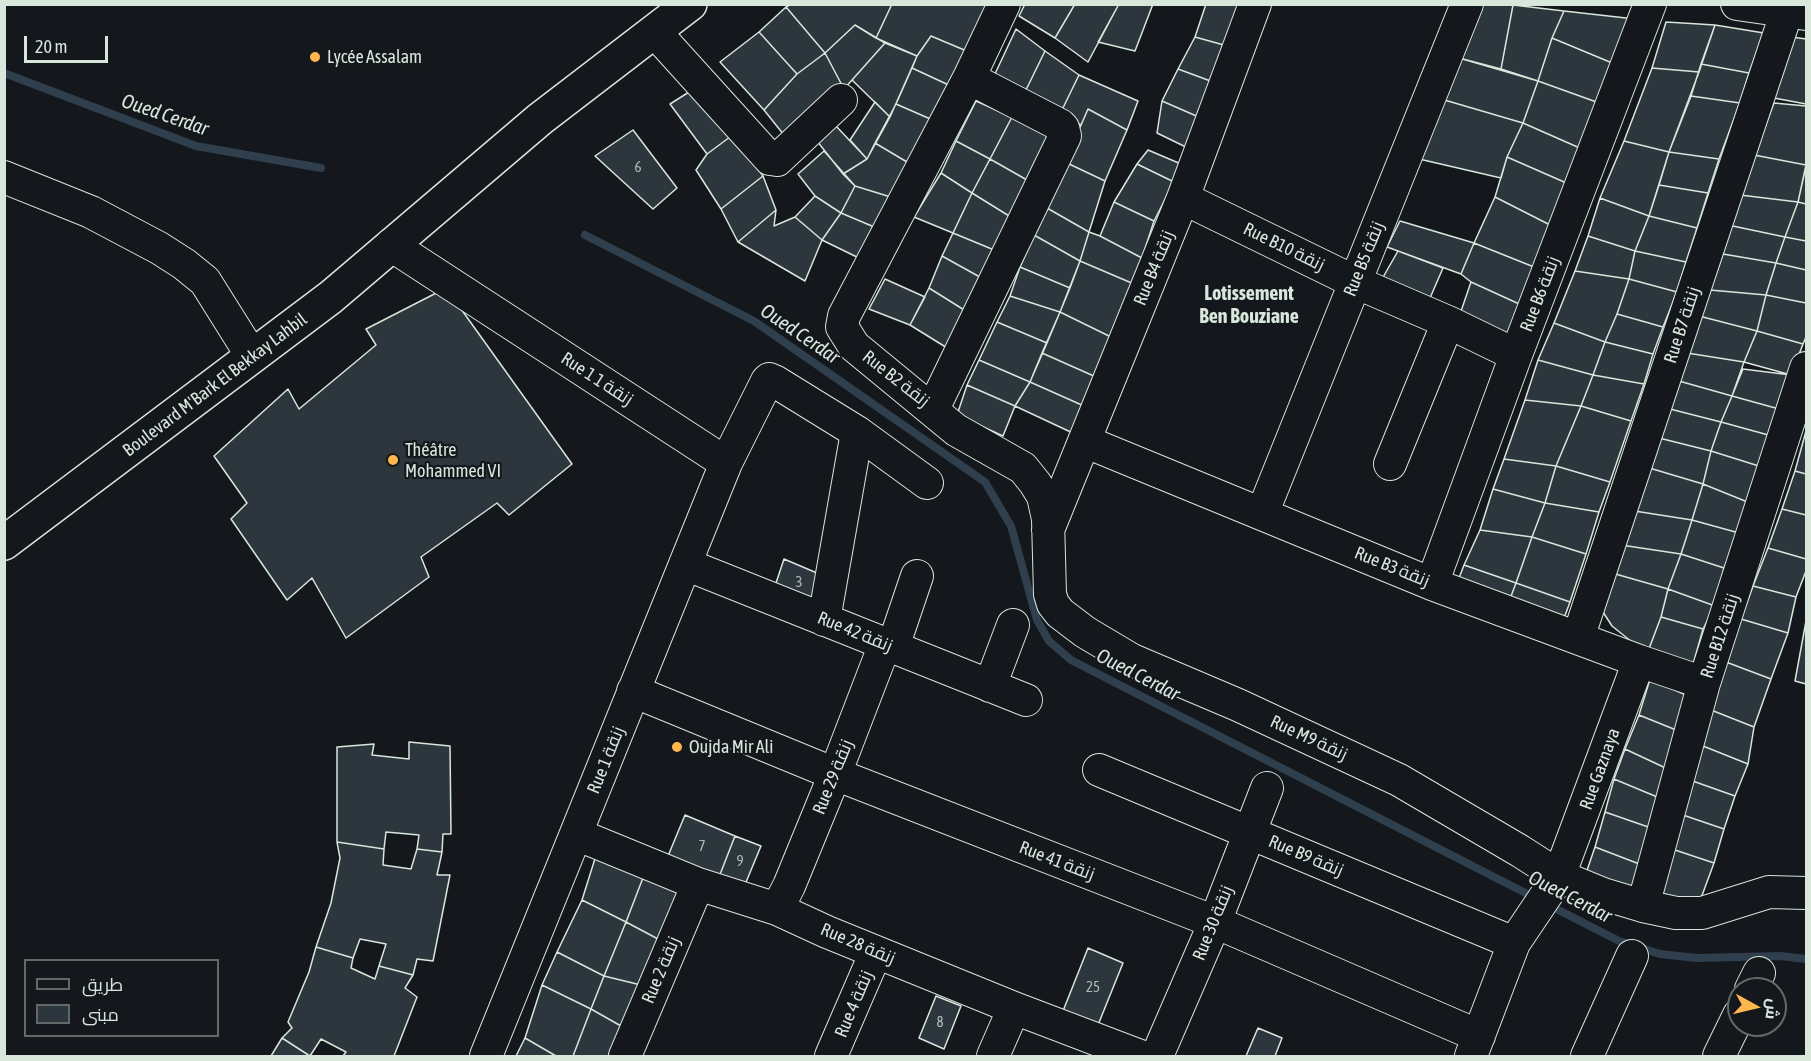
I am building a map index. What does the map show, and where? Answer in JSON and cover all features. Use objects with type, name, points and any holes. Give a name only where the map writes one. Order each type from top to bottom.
[{"type":"main road","name":"Boulevard M'Bark El Bekkay Lahbil","points":[[4,543],[331,297],[540,119],[690,4]]},
{"type":"street","name":"Rue B2 زنقة","points":[[969,78],[1060,125],[1065,136],[933,409],[854,346],[842,327],[844,316],[969,78],[1004,4]]},
{"type":"street","name":"Rue B4 زنقة","points":[[1048,531],[1183,198],[1256,4]]},
{"type":"street","name":"Rue B5 زنقة","points":[[1262,514],[1467,4]]},
{"type":"street","name":"Rue B6 زنقة","points":[[1432,584],[1516,355],[1650,4]]},
{"type":"street","name":"Rue B7 زنقة","points":[[1578,638],[1771,9]]},
{"type":"street","points":[[655,32],[770,159],[777,160],[841,100]]},
{"type":"street","points":[[4,177],[91,212],[184,264],[205,281],[252,356]]},
{"type":"street","name":"Rue B10 زنقة","points":[[1183,198],[1355,282],[1448,322],[1516,355]]},
{"type":"street","name":"Rue 1 زنقة 1","points":[[390,245],[726,463]]},
{"type":"street","points":[[1390,464],[1448,322]]},
{"type":"street","name":"Rue B12 زنقة","points":[[1643,906],[1704,683],[1806,368]]},
{"type":"street","points":[[726,463],[768,381],[771,380],[857,432],[927,483]]},
{"type":"street","name":"Rue M9 زنقة","points":[[933,409],[956,430],[1023,468],[1043,496],[1046,508],[1049,578],[1053,604],[1060,613],[1085,633],[1132,660],[1238,705],[1399,780],[1520,850],[1557,879],[1643,906],[1676,913],[1702,913],[1769,892],[1806,893]]},
{"type":"street","points":[[824,620],[857,432]]},
{"type":"street","name":"Rue B3 زنقة","points":[[1084,441],[1432,584],[1704,683]]},
{"type":"street","name":"Rue زنقة 1","points":[[486,1056],[726,463]]},
{"type":"street","name":"Rue 42 زنقة","points":[[685,564],[1026,700]]},
{"type":"street","name":"Rue 29 زنقة","points":[[777,909],[789,886],[917,576]]},
{"type":"street","points":[[990,686],[1013,625]]},
{"type":"street","name":"Rue Gaznaya","points":[[1475,1046],[1514,943],[1557,879],[1639,661]]},
{"type":"street","name":"Rue 41 زنقة","points":[[633,691],[835,774],[1215,922],[1475,1046]]},
{"type":"street","name":"Rue B9 زنقة","points":[[1099,770],[1514,943]]},
{"type":"street","name":"Rue 30 زنقة","points":[[1157,1056],[1215,922],[1266,788]]},
{"type":"street","name":"Rue 28 زنقة","points":[[576,834],[698,884],[777,909],[1014,1008],[1140,1056]]},
{"type":"street","name":"Rue 2 زنقة","points":[[625,1056],[698,884]]},
{"type":"street","name":"Rue 4 زنقة","points":[[831,1056],[876,952]]},
{"type":"street","points":[[1587,1056],[1632,956]]},
{"type":"street","points":[[993,1056],[1014,1008]]},
{"type":"street","points":[[1719,1056],[1728,1037]]},
{"type":"building","points":[[791,4],[892,4],[876,38],[855,25],[825,53],[786,7]]},
{"type":"building","points":[[892,4],[995,4],[969,52],[931,36],[917,56],[876,38]]},
{"type":"building","points":[[1025,4],[1075,4],[1055,38],[1019,16]]},
{"type":"building","points":[[1075,4],[1119,4],[1088,62],[1055,38]]},
{"type":"building","points":[[1119,4],[1153,4],[1135,51],[1098,42]]},
{"type":"building","points":[[1206,4],[1249,4],[1231,47],[1195,37]]},
{"type":"building","points":[[1474,4],[1513,5],[1501,69],[1459,58]]},
{"type":"building","points":[[1513,5],[1564,11],[1552,38],[1538,81],[1501,69]]},
{"type":"building","points":[[786,7],[825,53],[797,74],[759,32]]},
{"type":"building","points":[[1564,11],[1635,19],[1617,65],[1552,38]]},
{"type":"building","points":[[1666,22],[1715,25],[1699,72],[1652,68]]},
{"type":"building","points":[[855,25],[885,43],[844,89],[825,53]]},
{"type":"building","points":[[1715,25],[1764,33],[1749,73],[1701,64]]},
{"type":"building","points":[[1016,29],[1045,51],[1024,94],[994,76]]},
{"type":"building","points":[[759,32],[797,74],[764,110],[720,62]]},
{"type":"building","points":[[931,36],[969,52],[953,87],[912,68],[917,56]]},
{"type":"building","points":[[1195,37],[1231,47],[1216,83],[1178,69]]},
{"type":"building","points":[[1792,37],[1806,39],[1806,104],[1774,98]]},
{"type":"building","points":[[1552,38],[1617,65],[1602,104],[1538,81]]},
{"type":"building","points":[[885,43],[917,56],[890,117],[852,80]]},
{"type":"building","points":[[1045,51],[1079,75],[1060,114],[1024,94]]},
{"type":"building","points":[[825,53],[844,89],[788,140],[764,110],[797,74]]},
{"type":"building","points":[[1459,58],[1538,81],[1523,123],[1441,99]]},
{"type":"building","points":[[1701,64],[1749,73],[1740,103],[1691,96]]},
{"type":"building","points":[[912,68],[953,87],[935,121],[896,104]]},
{"type":"building","points":[[1652,68],[1699,72],[1669,152],[1624,141]]},
{"type":"building","points":[[1178,69],[1216,83],[1201,118],[1162,101]]},
{"type":"building","points":[[1079,75],[1138,101],[1127,130],[1088,109],[1081,125],[1060,114]]},
{"type":"building","points":[[1538,81],[1602,104],[1582,149],[1523,123]]},
{"type":"building","points":[[697,87],[734,134],[707,154],[670,104]]},
{"type":"building","points":[[1691,96],[1740,103],[1719,159],[1669,152]]},
{"type":"building","points":[[1441,99],[1523,123],[1507,157],[1501,178],[1419,159]]},
{"type":"building","points":[[976,101],[1012,117],[990,159],[956,141]]},
{"type":"building","points":[[1162,101],[1201,118],[1190,149],[1157,133]]},
{"type":"building","points":[[875,102],[890,117],[867,159],[850,140]]},
{"type":"building","points":[[1774,103],[1806,106],[1806,165],[1754,155]]},
{"type":"building","points":[[896,104],[935,121],[912,165],[875,143]]},
{"type":"building","points":[[1088,109],[1127,130],[1105,181],[1065,162]]},
{"type":"building","points":[[1012,117],[1053,136],[1027,180],[990,159]]},
{"type":"building","points":[[1523,123],[1582,149],[1571,185],[1507,157]]},
{"type":"building","points":[[836,126],[867,159],[843,174],[817,141]]},
{"type":"building","points":[[633,130],[677,188],[653,209],[595,156]]},
{"type":"building","points":[[734,134],[763,176],[721,209],[696,170],[707,154]]},
{"type":"building","points":[[956,141],[990,159],[972,193],[941,173]]},
{"type":"building","points":[[1624,141],[1669,152],[1649,216],[1600,198]]},
{"type":"building","points":[[875,143],[912,165],[894,198],[855,186],[843,174],[867,159]]},
{"type":"building","points":[[1148,150],[1181,164],[1174,182],[1137,164]]},
{"type":"building","points":[[824,151],[855,186],[841,213],[815,196],[798,174]]},
{"type":"building","points":[[1669,152],[1719,159],[1708,193],[1659,185]]},
{"type":"building","points":[[1754,155],[1806,165],[1798,202],[1740,195]]},
{"type":"building","points":[[1507,157],[1571,185],[1556,228],[1495,197]]},
{"type":"building","points":[[990,159],[1027,180],[1014,219],[972,193]]},
{"type":"building","points":[[1065,162],[1105,181],[1089,232],[1047,208]]},
{"type":"building","points":[[1137,164],[1174,182],[1154,221],[1114,202]]},
{"type":"building","points":[[1806,166],[1806,204],[1798,202]]},
{"type":"building","points":[[941,173],[972,193],[953,233],[914,217]]},
{"type":"building","points":[[763,176],[776,210],[738,242],[721,209]]},
{"type":"building","points":[[1659,185],[1708,193],[1697,228],[1649,216]]},
{"type":"building","points":[[855,186],[894,198],[879,229],[841,213]]},
{"type":"building","points":[[972,193],[1014,219],[999,252],[953,233]]},
{"type":"building","points":[[1740,195],[1798,202],[1785,237],[1728,225]]},
{"type":"building","points":[[815,196],[841,213],[822,240],[795,217]]},
{"type":"building","points":[[1495,197],[1556,228],[1539,269],[1474,243]]},
{"type":"building","points":[[1600,198],[1649,216],[1635,251],[1588,236]]},
{"type":"building","points":[[1114,202],[1154,221],[1142,258],[1100,236]]},
{"type":"building","points":[[1798,202],[1806,204],[1806,241],[1785,237]]},
{"type":"building","points":[[1047,208],[1089,232],[1080,261],[1034,235]]},
{"type":"building","points":[[776,210],[774,226],[795,217],[822,240],[805,281],[738,242]]},
{"type":"building","points":[[841,213],[879,229],[863,260],[822,240]]},
{"type":"building","points":[[1649,216],[1697,228],[1686,262],[1635,251]]},
{"type":"building","points":[[1400,221],[1474,243],[1461,274],[1387,247]]},
{"type":"building","points":[[1728,225],[1785,237],[1776,263],[1723,254]]},
{"type":"building","points":[[1089,232],[1142,258],[1134,284],[1080,261]]},
{"type":"building","points":[[953,233],[999,252],[987,281],[942,256]]},
{"type":"building","points":[[1034,235],[1080,261],[1070,288],[1020,267]]},
{"type":"building","points":[[1588,236],[1635,251],[1629,279],[1575,271]]},
{"type":"building","points":[[1785,237],[1806,241],[1806,270],[1776,263]]},
{"type":"building","points":[[1474,243],[1539,269],[1528,308],[1471,282],[1461,274]]},
{"type":"building","points":[[1398,251],[1443,268],[1427,305],[1382,279]]},
{"type":"building","points":[[1635,251],[1686,262],[1677,292],[1629,279]]},
{"type":"building","points":[[1723,254],[1776,263],[1766,295],[1710,290]]},
{"type":"building","points":[[942,256],[987,281],[969,313],[929,288]]},
{"type":"building","points":[[1080,261],[1134,284],[1111,337],[1060,312]]},
{"type":"building","points":[[1776,263],[1806,270],[1806,303],[1766,295]]},
{"type":"building","points":[[1020,267],[1070,288],[1060,312],[1010,296]]},
{"type":"building","points":[[1575,271],[1629,279],[1605,342],[1554,323]]},
{"type":"building","points":[[885,279],[925,297],[910,325],[869,309]]},
{"type":"building","points":[[1629,279],[1677,292],[1663,327],[1617,314]]},
{"type":"building","points":[[1471,282],[1528,308],[1509,344],[1459,317]]},
{"type":"building","name":"Théâtre Mohammed VI","points":[[446,288],[572,464],[509,515],[497,503],[421,557],[429,577],[346,638],[312,578],[287,600],[231,519],[247,503],[214,456],[288,389],[299,409],[376,345],[366,329]]},
{"type":"building","points":[[929,288],[969,313],[952,351],[910,325]]},
{"type":"building","points":[[1710,290],[1766,295],[1757,331],[1699,316]]},
{"type":"building","points":[[1766,295],[1806,303],[1806,337],[1803,344],[1757,331]]},
{"type":"building","points":[[1010,296],[1060,312],[1047,343],[997,322]]},
{"type":"building","points":[[1060,312],[1111,337],[1096,377],[1042,353]]},
{"type":"building","points":[[1617,314],[1663,327],[1653,354],[1605,342]]},
{"type":"building","points":[[1699,316],[1757,331],[1744,362],[1687,353]]},
{"type":"building","points":[[997,322],[1047,343],[1030,382],[979,360]]},
{"type":"building","points":[[1554,323],[1605,342],[1593,375],[1538,360]]},
{"type":"building","points":[[1757,331],[1803,344],[1791,375],[1744,362]]},
{"type":"building","points":[[1605,342],[1653,354],[1644,384],[1593,375]]},
{"type":"building","points":[[1042,353],[1096,377],[1084,406],[1030,382]]},
{"type":"building","points":[[1687,353],[1744,362],[1732,396],[1679,381]]},
{"type":"building","points":[[979,360],[1030,382],[1015,406],[967,385]]},
{"type":"building","points":[[1538,360],[1593,375],[1581,406],[1525,400]]},
{"type":"building","points":[[1743,369],[1791,375],[1779,409],[1732,396]]},
{"type":"building","points":[[1593,375],[1644,384],[1631,421],[1581,406]]},
{"type":"building","points":[[1679,381],[1732,396],[1721,422],[1670,409]]},
{"type":"building","points":[[1030,382],[1084,406],[1077,435],[1015,406]]},
{"type":"building","points":[[967,385],[1015,406],[1003,436],[957,415]]},
{"type":"building","points":[[1732,396],[1779,409],[1772,436],[1721,422]]},
{"type":"building","points":[[1525,400],[1581,406],[1556,466],[1504,459]]},
{"type":"building","points":[[1581,406],[1631,421],[1610,482],[1556,466]]},
{"type":"building","points":[[1670,409],[1721,422],[1711,451],[1659,438]]},
{"type":"building","points":[[1721,422],[1772,436],[1762,467],[1711,451]]},
{"type":"building","points":[[1806,431],[1806,474],[1795,471]]},
{"type":"building","points":[[1659,438],[1711,451],[1703,484],[1646,467]]},
{"type":"building","points":[[1711,451],[1762,467],[1750,503],[1703,484]]},
{"type":"building","points":[[1504,459],[1556,466],[1545,503],[1493,489]]},
{"type":"building","points":[[1556,466],[1610,482],[1599,512],[1545,503]]},
{"type":"building","points":[[1646,467],[1703,484],[1692,520],[1628,510]]},
{"type":"building","points":[[1795,471],[1806,474],[1806,515],[1782,509]]},
{"type":"building","points":[[1703,484],[1750,503],[1739,533],[1692,520]]},
{"type":"building","points":[[1493,489],[1545,503],[1532,537],[1480,530]]},
{"type":"building","points":[[1545,503],[1599,512],[1586,554],[1532,537]]},
{"type":"building","points":[[1782,509],[1806,515],[1806,559],[1768,548]]},
{"type":"building","points":[[1628,510],[1692,520],[1681,554],[1621,545]]},
{"type":"building","points":[[1692,520],[1739,533],[1724,568],[1681,554]]},
{"type":"building","points":[[1480,530],[1532,537],[1516,583],[1464,565]]},
{"type":"building","points":[[1532,537],[1586,554],[1570,602],[1516,583]]},
{"type":"building","points":[[1621,545],[1681,554],[1668,589],[1612,573]]},
{"type":"building","points":[[1768,548],[1806,559],[1806,571],[1796,597],[1753,586]]},
{"type":"building","points":[[1681,554],[1724,568],[1715,606],[1668,589]]},
{"type":"building","points":[[784,559],[824,576],[818,608],[774,589]]},
{"type":"building","points":[[1464,565],[1516,583],[1507,607],[1456,586]]},
{"type":"building","points":[[1612,573],[1668,589],[1661,617],[1647,654],[1612,626],[1603,612]]},
{"type":"building","points":[[1516,583],[1570,602],[1560,629],[1507,607]]},
{"type":"building","points":[[1753,586],[1796,597],[1788,633],[1741,619]]},
{"type":"building","points":[[1668,589],[1715,606],[1703,629],[1661,617]]},
{"type":"building","points":[[1661,617],[1703,629],[1692,668],[1647,654]]},
{"type":"building","points":[[1741,619],[1788,633],[1771,679],[1726,662]]},
{"type":"building","points":[[1806,621],[1806,684],[1795,681]]},
{"type":"building","points":[[1726,662],[1771,679],[1754,727],[1711,710]]},
{"type":"building","points":[[1650,679],[1695,699],[1686,734],[1639,715]]},
{"type":"building","points":[[1711,710],[1754,727],[1748,764],[1698,744]]},
{"type":"building","points":[[1639,715],[1686,734],[1672,771],[1625,749]]},
{"type":"building","points":[[409,742],[450,746],[451,834],[443,834],[442,852],[417,849],[419,835],[386,832],[384,849],[337,842],[337,747],[374,744],[372,755],[409,759]]},
{"type":"building","points":[[1698,744],[1748,764],[1735,796],[1687,779]]},
{"type":"building","points":[[1625,749],[1672,771],[1662,799],[1614,779]]},
{"type":"building","points":[[1614,779],[1662,799],[1654,829],[1605,812]]},
{"type":"building","points":[[1687,779],[1735,796],[1724,829],[1680,814]]},
{"type":"building","points":[[1605,812],[1654,829],[1642,865],[1595,847]]},
{"type":"building","points":[[1680,814],[1724,829],[1714,863],[1666,847]]},
{"type":"building","points":[[685,815],[735,836],[719,877],[668,856]]},
{"type":"building","points":[[735,836],[761,846],[744,887],[719,877]]},
{"type":"building","points":[[337,842],[384,849],[383,865],[411,869],[417,849],[442,852],[437,875],[450,875],[433,961],[417,959],[413,975],[379,966],[386,944],[360,939],[353,958],[316,947],[331,903],[340,858]]},
{"type":"building","points":[[1595,847],[1642,865],[1627,898],[1582,885]]},
{"type":"building","points":[[1666,847],[1714,863],[1697,909],[1658,896]]},
{"type":"building","points":[[598,849],[646,870],[626,922],[582,900]]},
{"type":"building","points":[[646,870],[685,887],[658,939],[626,922]]},
{"type":"building","points":[[582,900],[626,922],[604,976],[557,952]]},
{"type":"building","points":[[626,922],[658,939],[641,985],[604,976]]},
{"type":"building","points":[[316,947],[353,958],[351,968],[375,979],[379,966],[413,975],[405,988],[417,997],[394,1056],[343,1056],[346,1052],[321,1039],[310,1056],[282,1038],[292,1028],[288,1022],[309,972]]},
{"type":"building","points":[[1088,948],[1123,963],[1098,1025],[1063,1011]]},
{"type":"building","points":[[557,952],[604,976],[591,1009],[542,985]]},
{"type":"building","points":[[604,976],[641,985],[621,1026],[591,1009]]},
{"type":"building","points":[[542,985],[591,1009],[573,1056],[556,1056],[525,1038]]},
{"type":"building","points":[[936,996],[961,1006],[944,1049],[919,1038]]},
{"type":"building","points":[[591,1009],[621,1026],[608,1056],[573,1056]]},
{"type":"building","points":[[1258,1028],[1282,1038],[1275,1056],[1246,1056]]},
{"type":"building","points":[[282,1038],[310,1056],[271,1056]]},
{"type":"building","points":[[525,1038],[556,1056],[516,1056]]},
{"type":"waterway","name":"Oued Cerdar","points":[[4,73],[196,146],[321,168]]},
{"type":"waterway","name":"Oued Cerdar","points":[[585,235],[754,321],[985,482],[1011,526],[1037,620],[1049,641],[1071,660],[1619,941],[1660,954],[1697,958],[1780,956],[1806,959]]},
{"type":"place","name":"Lycée Assalam","points":[[315,57]]},
{"type":"place","name":"Théâtre Mohammed VI","points":[[393,460]]},
{"type":"place","name":"Oujda Mir Ali","points":[[677,747]]},
{"type":"district","name":"Lotissement Ben Bouziane","points":[[1249,306]]}]
